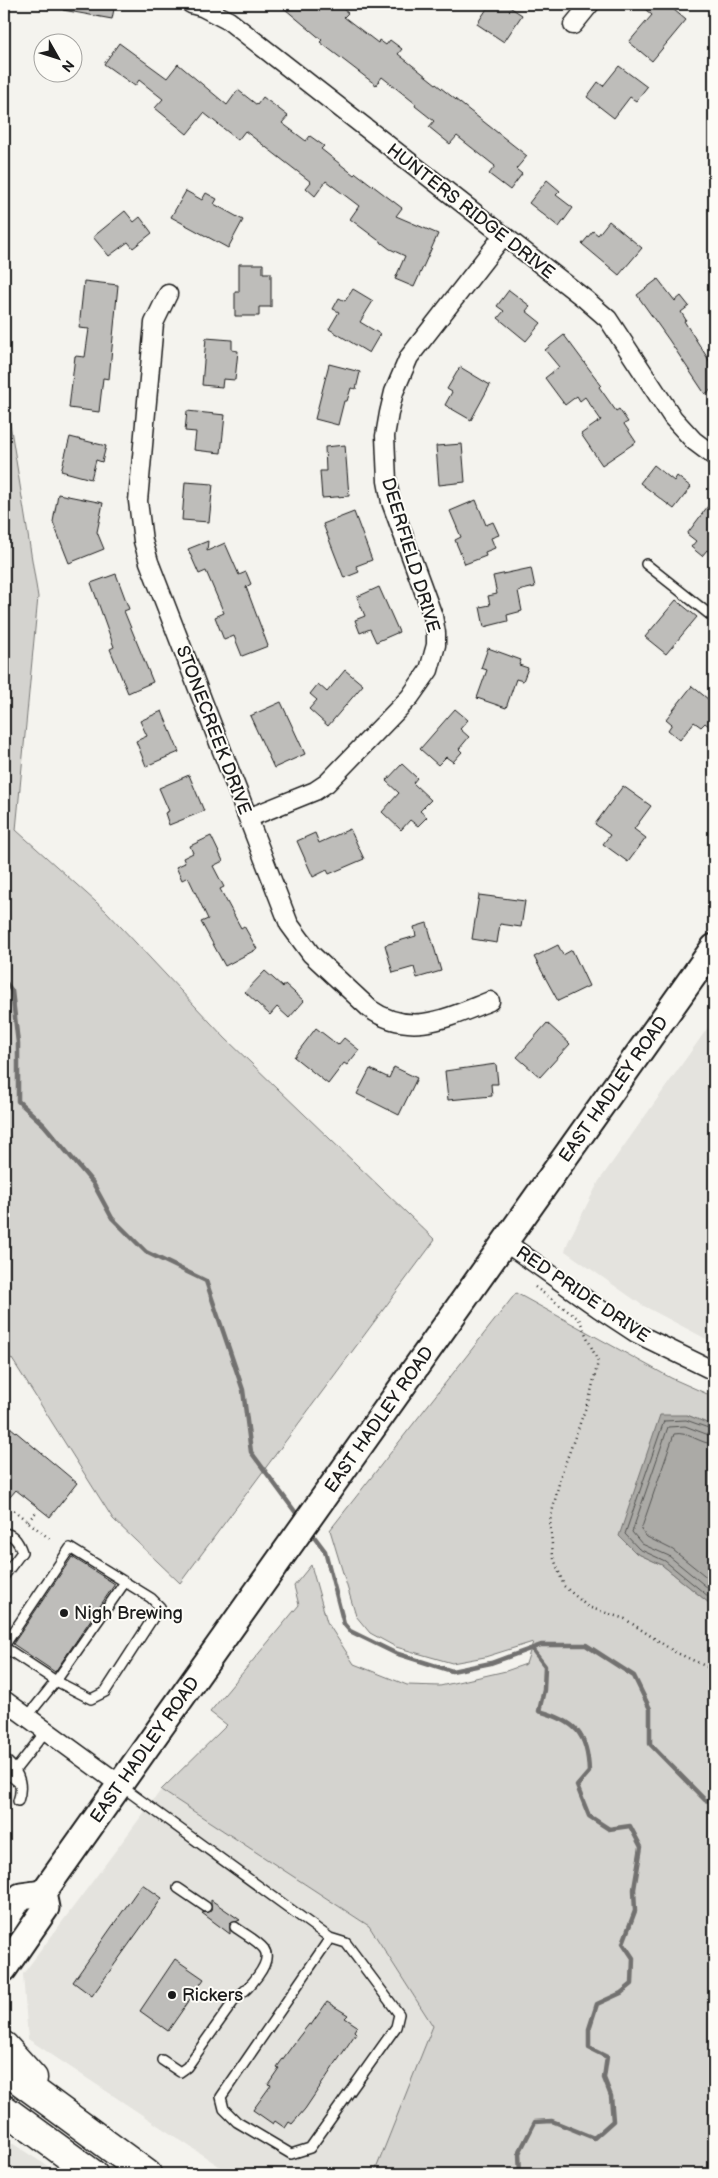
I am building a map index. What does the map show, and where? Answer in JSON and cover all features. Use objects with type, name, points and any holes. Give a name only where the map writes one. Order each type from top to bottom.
[{"type":"main road","points":[[4,2046],[72,2119]]},
{"type":"main road","points":[[4,2069],[146,2174]]},
{"type":"main road","points":[[4,2109],[93,2174]]},
{"type":"street","name":"HUNTERS RIDGE DRIVE","points":[[191,4],[202,7],[229,21],[608,319],[673,418],[694,441],[714,456]]},
{"type":"street","points":[[573,26],[590,4]]},
{"type":"street","name":"DEERFIELD DRIVE","points":[[248,818],[327,784],[410,698],[429,670],[436,645],[436,633],[432,616],[391,502],[386,481],[385,436],[389,412],[394,392],[409,357],[503,236]]},
{"type":"street","name":"STONECREEK DRIVE","points":[[168,294],[154,324],[139,514],[149,562],[289,924],[311,954],[370,1010],[394,1022],[420,1024],[435,1021],[490,1001]]},
{"type":"street","name":"EAST HADLEY ROAD","points":[[43,1892],[714,946]]},
{"type":"street","name":"RED PRIDE DRIVE","points":[[505,1242],[636,1333],[714,1371]]},
{"type":"street","points":[[4,1700],[119,1784]]},
{"type":"street","points":[[4,1922],[21,1896],[43,1892],[46,1908],[4,1969]]},
{"type":"lane","points":[[646,564],[714,618]]},
{"type":"lane","points":[[4,1576],[22,1552],[19,1542],[5,1532]]},
{"type":"lane","points":[[70,1548],[125,1582],[151,1598],[160,1607],[105,1692],[91,1699],[56,1681],[4,1647],[70,1548]]},
{"type":"lane","points":[[27,1717],[56,1681],[125,1582]]},
{"type":"lane","points":[[16,1769],[46,1731]]},
{"type":"lane","points":[[4,1760],[16,1769],[22,1791],[18,1801]]},
{"type":"lane","points":[[4,1770],[21,1785]]},
{"type":"lane","points":[[119,1784],[330,1938],[346,1943],[399,2014],[396,2027],[310,2148],[290,2154],[237,2122],[224,2109],[221,2097],[330,1938]]},
{"type":"lane","points":[[178,1888],[206,1907]]},
{"type":"lane","points":[[162,2060],[180,2072],[187,2067],[236,1998],[247,1990],[265,1963],[266,1957],[263,1948],[235,1927]]},
{"type":"path","points":[[535,1287],[579,1318],[598,1362],[590,1396],[561,1475],[550,1521],[553,1556],[564,1586],[588,1608],[625,1619],[675,1652],[714,1670]]},
{"type":"path","points":[[4,1507],[12,1509],[50,1540]]},
{"type":"path","points":[[28,1521],[38,1510]]},
{"type":"shaded area","points":[[4,386],[38,597],[16,830],[106,911],[225,1038],[435,1240],[180,1583],[113,1519],[12,1359],[4,1352],[4,1282],[6,1277],[4,1274]]},
{"type":"shaded area","points":[[714,1019],[714,1343],[642,1305],[565,1251],[599,1181]]},
{"type":"shaded area","points":[[516,1293],[671,1378],[714,1397],[714,1426],[687,1415],[636,1553],[662,1565],[714,1607],[714,2174],[374,2174],[433,2026],[369,1926],[161,1790],[227,1725],[210,1712],[299,1605],[294,1586],[311,1565],[327,1622],[354,1664],[407,1685],[440,1686],[506,1671],[526,1664],[533,1642],[485,1657],[452,1663],[396,1647],[370,1633],[356,1616],[330,1530]]},
{"type":"shaded area","points":[[161,1790],[369,1926],[433,2026],[374,2174],[231,2174],[28,2039],[23,1974]]},
{"type":"shaded area","points":[[4,2138],[52,2169],[59,2174],[4,2174]]},
{"type":"water","points":[[660,1415],[687,1415],[714,1426],[714,1607],[662,1565],[636,1553],[619,1536]]},
{"type":"building","points":[[64,4],[115,4],[112,19],[63,10]]},
{"type":"building","points":[[279,4],[337,4],[348,13],[344,17],[378,43],[379,40],[386,45],[390,40],[402,49],[398,54],[527,156],[516,169],[522,174],[510,190],[489,174],[495,166],[457,136],[450,144],[429,127],[434,121],[415,106],[416,104],[382,77],[376,85],[320,42],[322,40]]},
{"type":"building","points":[[490,4],[505,4],[522,15],[504,42],[477,24]]},
{"type":"building","points":[[639,4],[667,4],[686,20],[652,61],[629,42],[652,15]]},
{"type":"building","points":[[119,43],[167,78],[178,64],[227,105],[238,90],[257,105],[263,97],[288,116],[282,123],[306,141],[310,136],[324,146],[321,149],[354,175],[356,173],[402,208],[396,216],[438,234],[414,287],[395,279],[405,256],[390,249],[350,219],[359,206],[326,181],[315,196],[306,188],[311,182],[245,131],[238,140],[204,113],[187,134],[155,108],[163,99],[139,80],[135,86],[104,64]]},
{"type":"building","points":[[619,66],[647,87],[636,101],[630,97],[614,118],[587,97],[598,82],[603,86]]},
{"type":"building","points":[[547,180],[560,191],[556,195],[573,208],[559,227],[529,203]]},
{"type":"building","points":[[186,191],[202,200],[206,193],[217,199],[214,204],[243,220],[228,248],[171,217]]},
{"type":"building","points":[[125,211],[134,222],[140,217],[152,233],[133,248],[128,242],[109,256],[93,237]]},
{"type":"building","points":[[609,221],[642,248],[619,275],[582,244],[593,231],[598,235]]},
{"type":"building","points":[[239,264],[263,264],[263,273],[271,273],[271,307],[259,307],[259,316],[235,316],[235,292],[239,292]]},
{"type":"building","points":[[658,279],[675,301],[681,296],[689,306],[681,312],[686,320],[684,321],[714,368],[714,388],[705,394],[637,295]]},
{"type":"building","points":[[84,281],[118,285],[109,379],[103,378],[99,412],[69,408],[75,356],[85,357],[89,329],[79,328]]},
{"type":"building","points":[[353,289],[373,301],[360,322],[380,334],[369,353],[329,329],[339,312],[333,309],[339,298],[345,301]]},
{"type":"building","points":[[509,290],[530,306],[526,311],[541,323],[526,341],[498,318],[504,311],[497,306]]},
{"type":"building","points":[[564,335],[601,385],[599,387],[616,411],[619,409],[628,422],[624,424],[636,442],[602,465],[581,434],[601,420],[585,397],[580,401],[577,396],[565,405],[545,378],[559,367],[545,350]]},
{"type":"building","points":[[206,338],[232,340],[232,350],[238,351],[235,380],[223,379],[222,387],[202,385]]},
{"type":"building","points":[[329,364],[360,372],[356,389],[351,388],[347,401],[344,401],[338,425],[315,419]]},
{"type":"building","points":[[460,367],[490,385],[471,420],[445,405],[452,392],[447,389]]},
{"type":"building","points":[[187,411],[225,415],[221,453],[194,450],[196,432],[185,431]]},
{"type":"building","points":[[70,437],[106,446],[102,462],[96,460],[91,479],[61,471]]},
{"type":"building","points":[[462,444],[465,482],[439,485],[436,446]]},
{"type":"building","points":[[345,445],[349,496],[322,498],[320,471],[326,471],[325,447]]},
{"type":"building","points":[[654,465],[674,481],[677,476],[691,487],[674,509],[640,483]]},
{"type":"building","points":[[185,482],[213,484],[209,522],[182,520]]},
{"type":"building","points":[[58,494],[103,503],[97,532],[104,549],[69,563],[53,522]]},
{"type":"building","points":[[714,498],[714,556],[707,550],[702,556],[691,547],[696,541],[687,534]]},
{"type":"building","points":[[476,500],[486,525],[493,522],[499,535],[491,538],[495,548],[485,552],[486,556],[465,564],[455,540],[461,537],[450,511]]},
{"type":"building","points":[[354,512],[372,560],[356,566],[359,572],[344,578],[323,524]]},
{"type":"building","points":[[208,541],[207,551],[225,543],[239,575],[246,572],[251,584],[246,587],[268,646],[242,656],[234,636],[224,640],[215,617],[224,613],[206,571],[199,574],[188,549]]},
{"type":"building","points":[[531,568],[535,587],[518,591],[522,611],[507,615],[508,621],[484,627],[480,607],[490,605],[488,596],[497,594],[493,576]]},
{"type":"building","points":[[116,574],[129,609],[124,611],[153,682],[128,693],[110,649],[114,647],[91,583]]},
{"type":"building","points":[[379,587],[399,632],[376,642],[370,629],[360,633],[355,620],[365,616],[357,597]]},
{"type":"building","points":[[676,600],[697,617],[666,654],[645,637]]},
{"type":"building","points":[[488,648],[521,660],[519,665],[528,668],[523,681],[516,679],[506,708],[477,698],[487,670],[481,668]]},
{"type":"building","points":[[345,670],[363,685],[328,726],[309,709],[317,700],[310,694],[318,684],[327,692]]},
{"type":"building","points":[[692,686],[714,704],[714,730],[705,723],[701,727],[694,722],[680,740],[668,730],[672,724],[666,719]]},
{"type":"building","points":[[281,702],[305,754],[274,768],[250,716]]},
{"type":"building","points":[[455,709],[468,720],[460,729],[469,737],[459,749],[462,752],[453,762],[446,757],[438,765],[420,749]]},
{"type":"building","points":[[162,711],[179,752],[146,766],[136,741],[147,736],[140,721]]},
{"type":"building","points":[[402,764],[417,778],[413,783],[431,800],[420,811],[427,817],[418,826],[410,820],[401,830],[382,812],[399,793],[386,781]]},
{"type":"building","points":[[189,775],[204,811],[169,825],[165,813],[169,811],[159,788]]},
{"type":"building","points":[[623,786],[651,806],[634,829],[646,838],[628,862],[603,844],[610,835],[595,824]]},
{"type":"building","points":[[350,829],[364,859],[329,874],[327,870],[313,877],[297,841],[315,833],[319,843]]},
{"type":"building","points":[[211,836],[223,861],[213,866],[224,887],[220,889],[241,928],[244,926],[257,949],[225,966],[201,922],[208,919],[188,877],[182,880],[176,867],[185,863],[183,858],[193,853],[190,846]]},
{"type":"building","points":[[479,895],[525,901],[521,927],[500,924],[497,943],[472,939]]},
{"type":"building","points":[[427,923],[441,971],[417,978],[414,967],[393,973],[385,945],[416,936],[414,927]]},
{"type":"building","points":[[558,945],[563,955],[572,950],[589,986],[558,1001],[534,957]]},
{"type":"building","points":[[265,971],[283,987],[285,984],[304,1001],[289,1018],[277,1007],[270,1015],[245,992]]},
{"type":"building","points":[[547,1023],[570,1044],[540,1077],[517,1057]]},
{"type":"building","points":[[316,1028],[338,1045],[344,1038],[359,1050],[347,1065],[344,1063],[328,1084],[294,1057]]},
{"type":"building","points":[[496,1064],[498,1084],[491,1084],[492,1096],[448,1100],[445,1071]]},
{"type":"building","points":[[394,1067],[417,1078],[399,1115],[357,1094],[370,1069],[389,1078]]},
{"type":"building","points":[[4,1422],[77,1483],[50,1517],[16,1490],[4,1504]]},
{"type":"building","name":"Nigh Brewing","points":[[72,1557],[115,1584],[55,1672],[13,1644]]},
{"type":"building","points":[[142,1884],[162,1898],[92,1996],[73,1982]]},
{"type":"building","points":[[211,1900],[240,1920],[230,1924],[230,1934],[202,1913],[211,1911]]},
{"type":"building","name":"Rickers","points":[[175,1959],[204,1979],[168,2031],[140,2011]]},
{"type":"building","points":[[327,2002],[348,2015],[345,2018],[357,2026],[354,2031],[356,2033],[305,2109],[292,2124],[289,2122],[285,2128],[275,2121],[273,2124],[253,2110],[271,2085],[268,2084],[279,2068],[277,2067]]},
{"type":"waterway","points":[[4,980],[12,991],[18,1043],[18,1101],[44,1125],[93,1183],[112,1218],[146,1252],[206,1281],[243,1390],[251,1452],[299,1517]]},
{"type":"waterway","points":[[310,1531],[325,1551],[344,1624],[350,1631],[395,1653],[452,1671],[491,1663],[541,1645],[586,1645],[634,1676],[650,1709],[650,1744],[705,1800],[714,1802]]},
{"type":"waterway","points":[[520,2174],[519,2153],[535,2122],[552,2121],[594,2138],[613,2121],[611,2096],[604,2078],[607,2057],[589,2048],[589,2029],[597,2004],[621,1993],[632,1984],[633,1958],[623,1943],[635,1911],[634,1889],[641,1847],[630,1826],[609,1829],[589,1816],[577,1786],[589,1772],[586,1747],[582,1738],[570,1724],[562,1719],[539,1711],[544,1690],[545,1666],[532,1649]]},
{"type":"place","name":"Nigh Brewing","points":[[64,1613]]},
{"type":"place","name":"Rickers","points":[[172,1995]]}]
